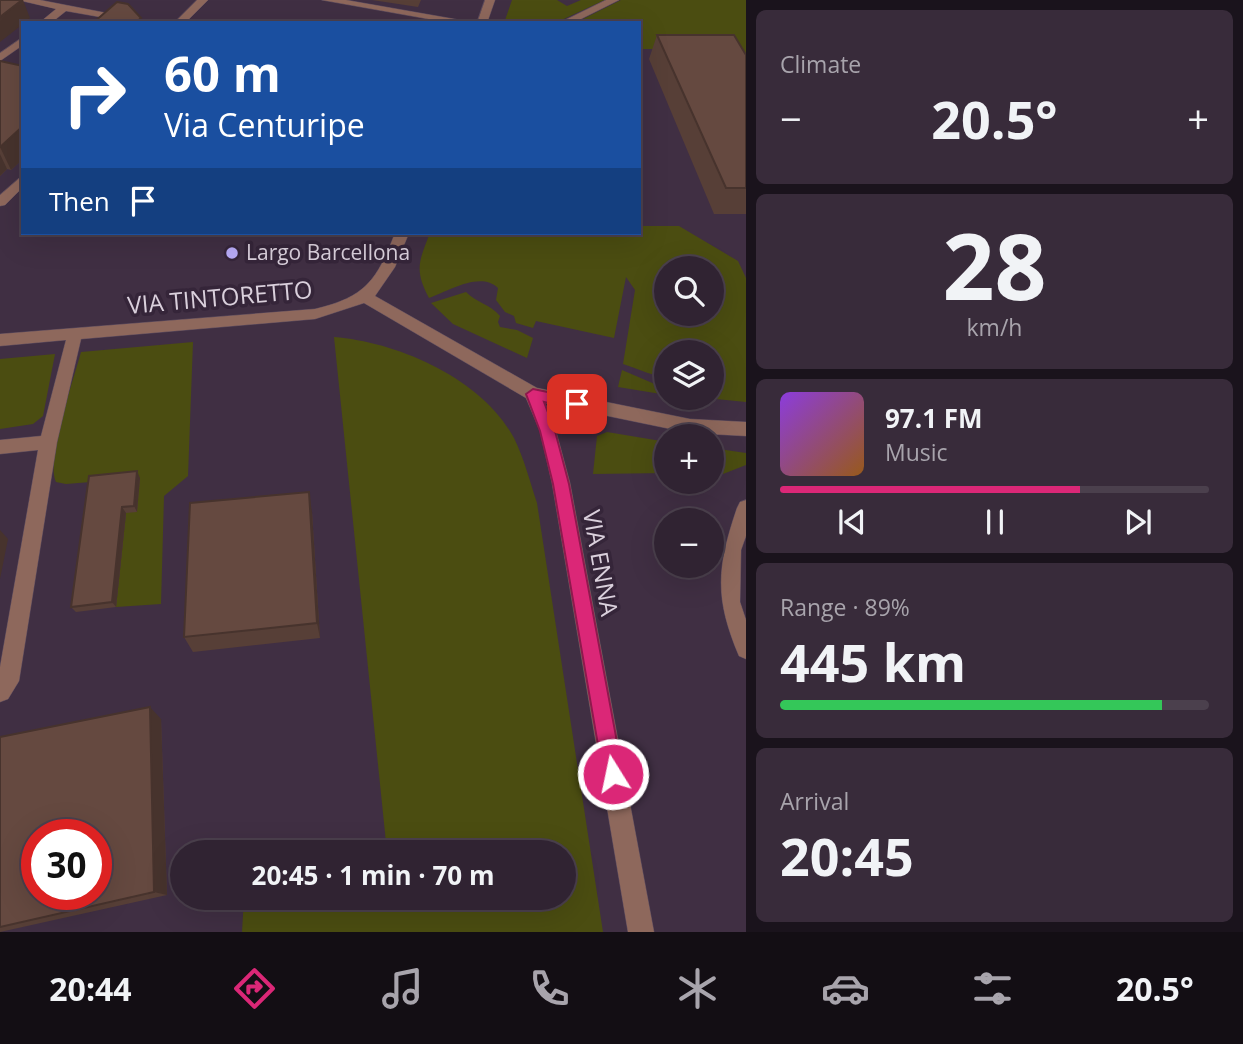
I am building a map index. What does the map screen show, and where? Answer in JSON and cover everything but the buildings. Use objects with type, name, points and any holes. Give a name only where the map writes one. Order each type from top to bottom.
[{"type":"street","points":[[23,0],[142,21]]},
{"type":"street","points":[[181,21],[203,0]]},
{"type":"street","points":[[327,0],[459,21]]},
{"type":"street","points":[[483,21],[490,0]]},
{"type":"street","points":[[568,21],[614,0]]},
{"type":"street","points":[[46,21],[64,7]]},
{"type":"street","points":[[0,58],[21,42]]},
{"type":"street","points":[[1,200],[21,181]]},
{"type":"street","points":[[401,235],[384,276],[367,298],[533,394],[690,426],[746,429]]},
{"type":"street","name":"VIA TINTORETTO","points":[[0,340],[315,314],[345,308],[367,298]]},
{"type":"street","points":[[0,691],[8,681],[48,442],[75,334]]},
{"type":"street","name":"VIA ENNA","points":[[533,394],[548,431],[561,484],[641,932]]},
{"type":"street","points":[[0,447],[48,442]]},
{"type":"street","points":[[746,508],[732,550],[730,602],[746,649]]},
{"type":"shaded area","points":[[512,0],[557,0],[567,6],[581,0],[605,0],[559,21],[505,21]]},
{"type":"shaded area","points":[[621,0],[746,0],[746,57],[641,49],[641,21],[579,21]]},
{"type":"shaded area","points":[[641,226],[679,226],[738,261],[746,278],[746,402],[724,400],[724,340],[654,340],[654,375],[623,364],[635,290],[626,277],[614,338],[536,321],[533,328],[516,323],[514,316],[505,312],[496,300],[498,288],[482,281],[464,284],[429,298],[421,280],[420,265],[429,235],[641,235]]},
{"type":"shaded area","points":[[466,292],[500,316],[500,327],[517,330],[533,338],[527,358],[453,324],[431,303]]},
{"type":"shaded area","points":[[334,337],[359,340],[410,355],[460,381],[500,417],[518,446],[537,503],[603,932],[242,932],[243,910],[576,910],[576,840],[386,840]]},
{"type":"shaded area","points":[[193,342],[188,476],[164,496],[161,604],[116,607],[126,513],[140,478],[66,484],[56,482],[54,456],[67,399],[81,352]]},
{"type":"shaded area","points":[[55,354],[43,416],[33,424],[0,429],[0,359]]},
{"type":"shaded area","points":[[622,370],[654,384],[654,393],[618,387]]},
{"type":"shaded area","points":[[607,432],[654,440],[654,473],[593,474],[597,436]]},
{"type":"shaded area","points":[[724,450],[746,453],[746,465],[724,474]]},
{"type":"place","name":"Largo Barcellona","points":[[232,253]]},
{"type":"route","points":[[577,404],[533,394],[548,431],[561,484],[613,774]]}]
